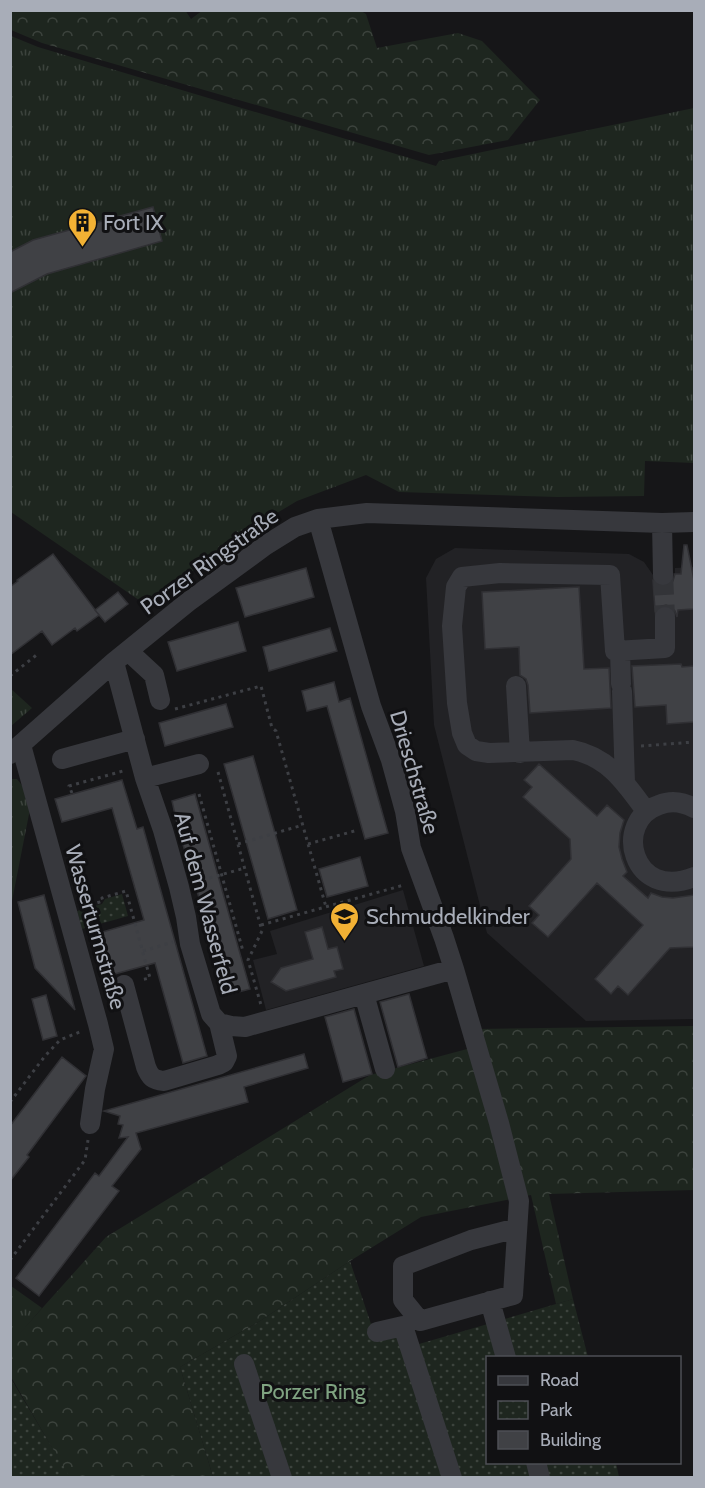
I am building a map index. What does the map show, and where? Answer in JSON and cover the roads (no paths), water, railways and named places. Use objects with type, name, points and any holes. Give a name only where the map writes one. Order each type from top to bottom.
[{"type":"street","name":"Porzer Ringstraße","points":[[16,750],[121,657],[188,602],[266,545],[296,527],[318,519],[367,513],[662,523],[694,522]]},
{"type":"street","name":"Drieschstraße","points":[[318,519],[371,706],[391,760],[405,811],[411,848],[454,969],[519,1201],[513,1295],[490,1301]]},
{"type":"street","points":[[662,523],[663,575]]},
{"type":"street","points":[[646,812],[625,783],[608,765],[586,753],[573,750],[489,753],[476,751],[467,745],[462,733],[457,703],[452,626],[456,587],[462,577],[500,573],[610,575],[615,651],[665,648],[665,617]]},
{"type":"street","points":[[620,651],[625,783]]},
{"type":"street","points":[[121,657],[154,675],[167,705]]},
{"type":"street","name":"Auf dem Wasserfeld","points":[[121,657],[135,739],[179,886],[189,938],[211,1014],[219,1023],[245,1027],[454,969]]},
{"type":"street","points":[[516,686],[520,753]]},
{"type":"street","points":[[62,759],[135,739]]},
{"type":"street","name":"Wasserturmstraße","points":[[16,750],[67,911],[104,1049],[90,1124]]},
{"type":"street","points":[[144,772],[199,764]]},
{"type":"street","points":[[688,804],[665,802],[646,812],[638,822],[633,835],[633,848],[637,861],[645,872],[656,879],[669,883],[683,882],[694,877]]},
{"type":"street","points":[[124,985],[146,1067],[149,1076],[155,1080],[164,1081],[224,1062],[227,1056],[219,1023]]},
{"type":"street","points":[[364,994],[385,1069]]},
{"type":"street","points":[[505,1356],[490,1301],[420,1321],[403,1300],[402,1266],[471,1240],[517,1227]]},
{"type":"street","points":[[377,1332],[403,1326],[452,1478]]},
{"type":"street","points":[[244,1364],[282,1478]]},
{"type":"tunnel","points":[[663,575],[665,617]]},
{"type":"place","name":"Fort IX","points":[[82,248]]},
{"type":"place","name":"Schmuddelkinder","points":[[345,942]]},
{"type":"park label","name":"Porzer Ring","points":[[313,1391]]}]
